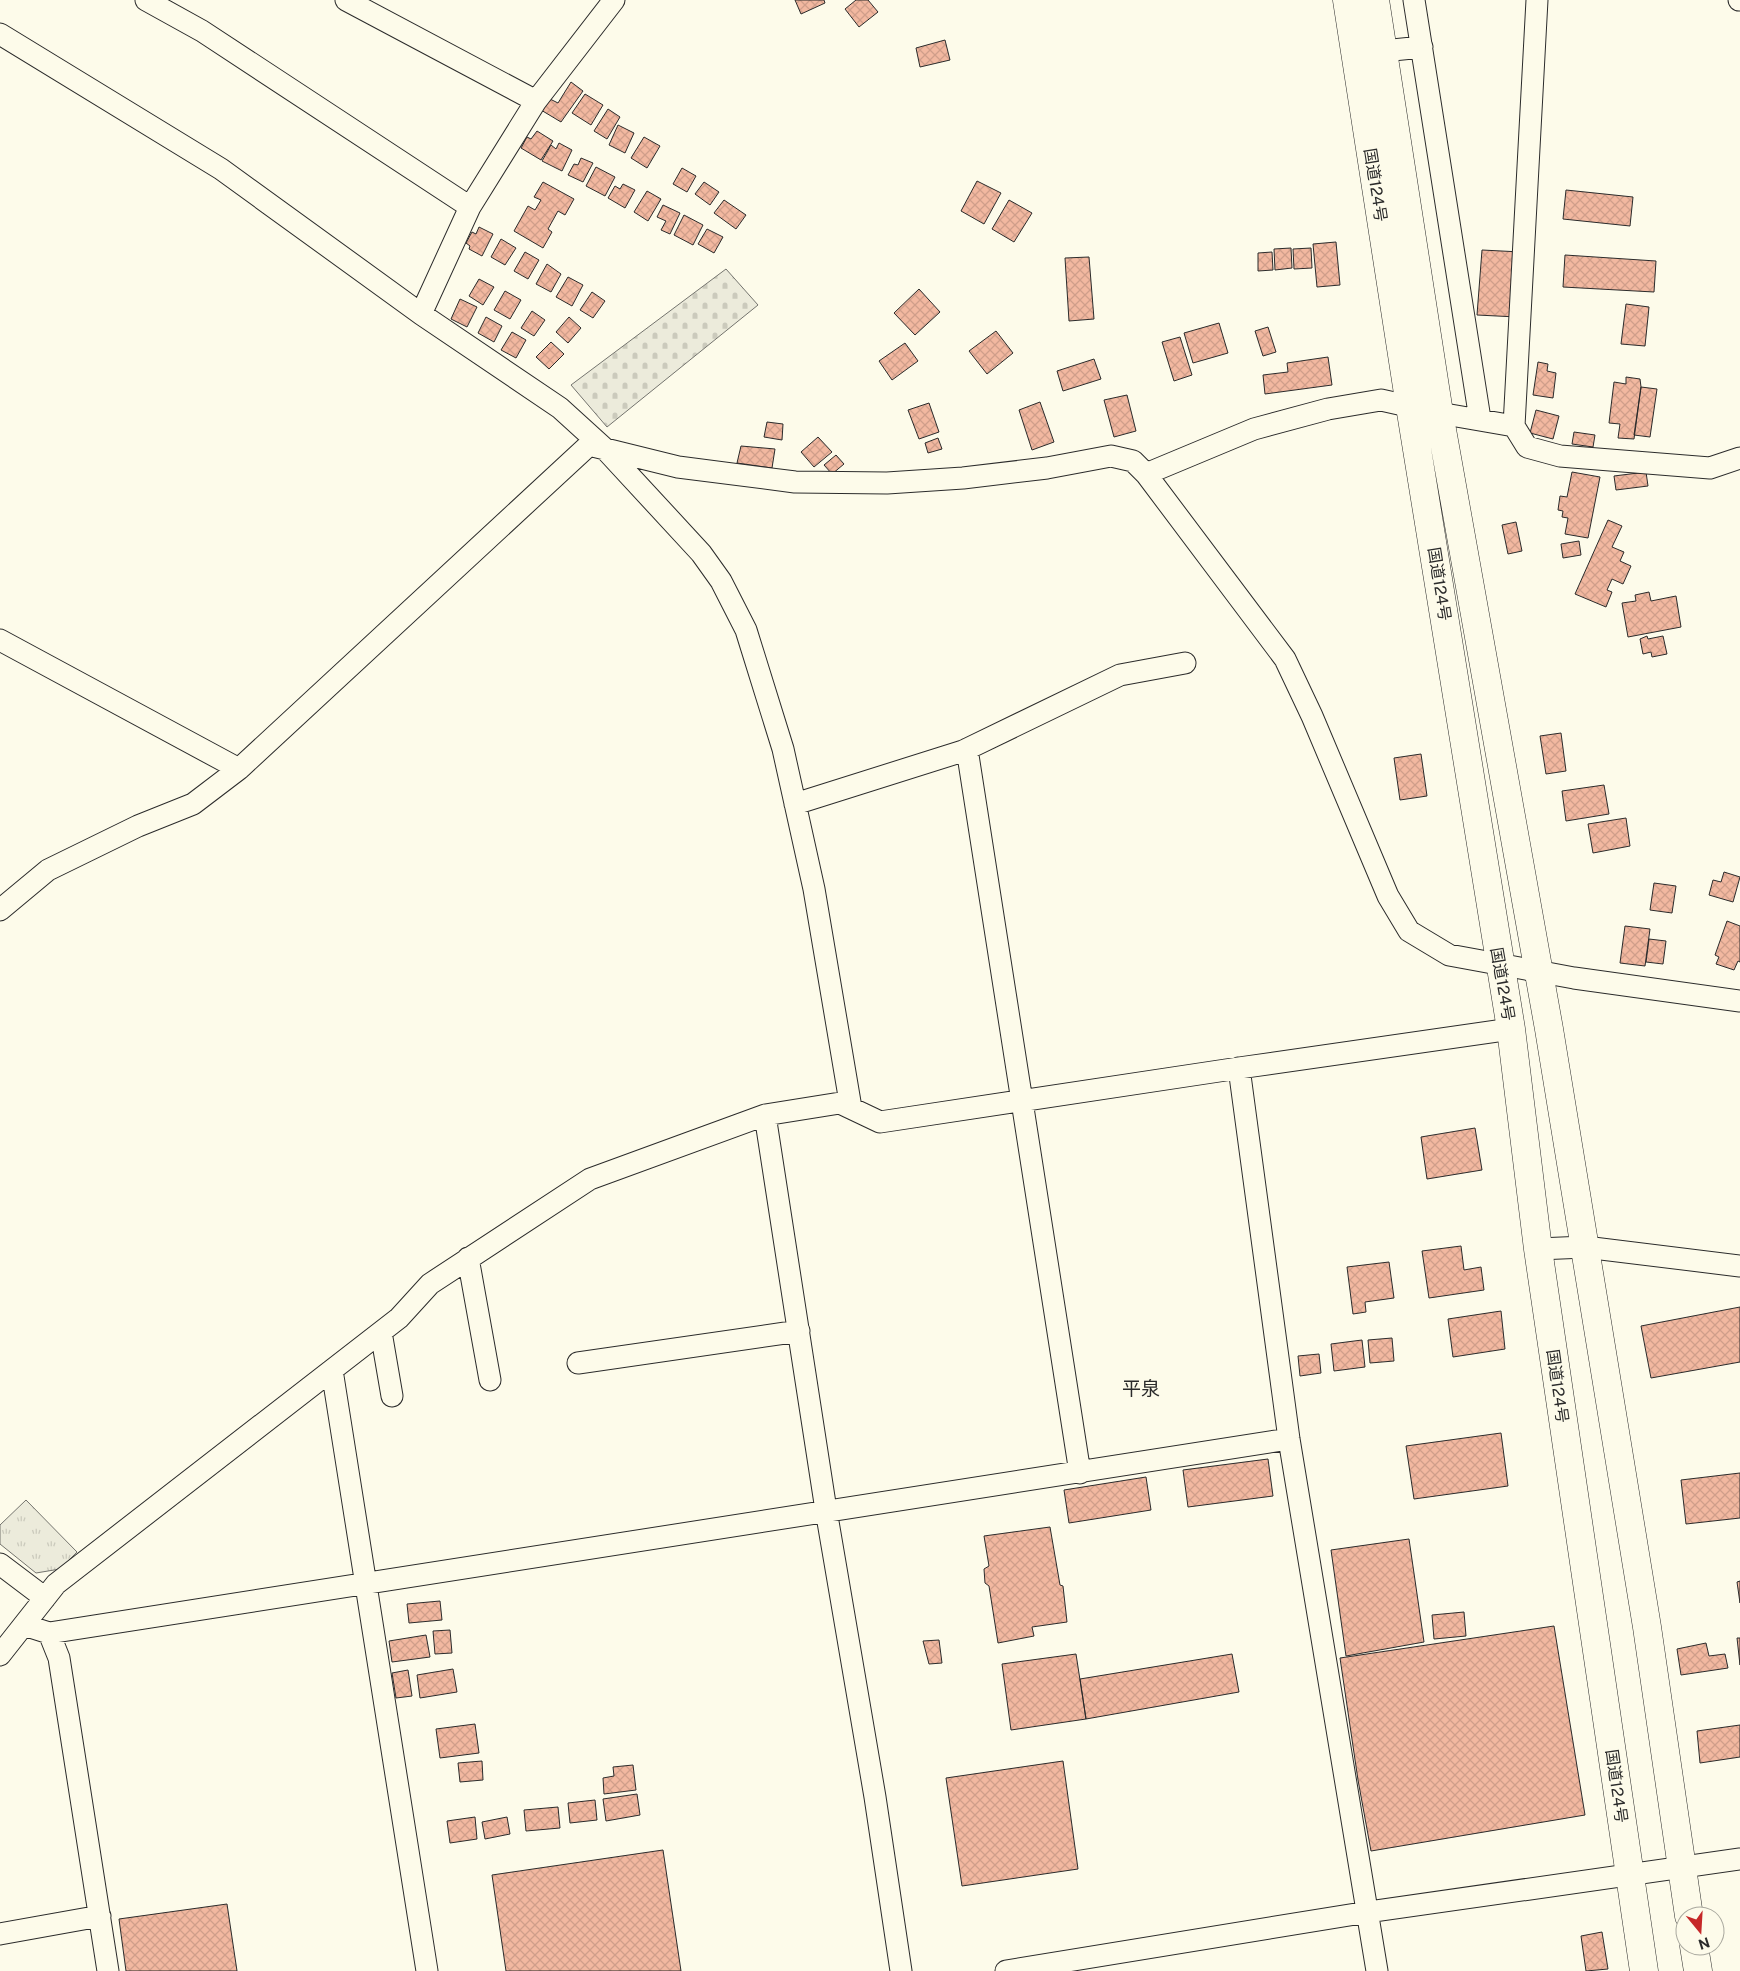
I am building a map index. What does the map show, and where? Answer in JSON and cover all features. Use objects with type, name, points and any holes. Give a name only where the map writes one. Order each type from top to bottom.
[{"type":"highway","name":"国道124号","points":[[1347,0],[1410,406],[1511,1029],[1538,1249],[1644,1971]]},
{"type":"highway","name":"国道124号","points":[[1375,0],[1440,413],[1507,787],[1646,1617],[1687,1906]]},
{"type":"highway","points":[[1696,1956],[1698,1971]]},
{"type":"street","points":[[146,0],[202,31],[470,207]]},
{"type":"street","points":[[346,0],[536,101]]},
{"type":"street","points":[[421,314],[470,207],[536,101],[614,0]]},
{"type":"street","points":[[1414,0],[1480,419]]},
{"type":"street","points":[[1537,0],[1514,426],[1527,447],[1560,456],[1710,468],[1740,458]]},
{"type":"street","points":[[0,34],[222,168],[421,314],[560,408],[604,448],[701,553],[721,582],[746,630],[783,749],[814,890],[851,1108]]},
{"type":"street","points":[[1383,51],[1422,47]]},
{"type":"street","points":[[1146,474],[1254,429],[1328,409],[1381,400],[1514,426]]},
{"type":"street","points":[[0,910],[48,870],[138,826],[193,804],[239,769],[589,445],[678,467],[795,482],[887,483],[963,478],[1047,468],[1111,456],[1134,461],[1146,474],[1285,659],[1316,724],[1388,896],[1409,931],[1449,955],[1574,978],[1740,1001]]},
{"type":"street","points":[[0,640],[239,769]]},
{"type":"street","points":[[795,804],[967,749],[1120,675],[1185,663]]},
{"type":"street","points":[[967,749],[1080,1473]]},
{"type":"street","points":[[0,1655],[56,1584],[399,1318],[430,1284],[590,1179],[765,1115],[840,1103],[880,1122],[1511,1029]]},
{"type":"street","points":[[1239,1068],[1288,1439],[1377,1971]]},
{"type":"street","points":[[765,1115],[826,1510],[876,1797],[901,1971]]},
{"type":"street","points":[[1538,1249],[1585,1247],[1740,1266]]},
{"type":"street","points":[[468,1258],[490,1380]]},
{"type":"street","points":[[578,1363],[799,1331]]},
{"type":"street","points":[[381,1332],[392,1396]]},
{"type":"street","points":[[332,1370],[427,1971]]},
{"type":"street","points":[[24,1625],[50,1633],[1288,1439]]},
{"type":"street","points":[[0,1564],[45,1598]]},
{"type":"street","points":[[50,1633],[59,1658],[108,1971]]},
{"type":"street","points":[[1006,1971],[1368,1912],[1740,1859]]},
{"type":"street","points":[[0,1934],[100,1916]]},
{"type":"green space","points":[[726,269],[758,305],[607,427],[571,385]]},
{"type":"green space","points":[[26,1500],[77,1552],[60,1569],[36,1573],[0,1544],[0,1525]]},
{"type":"building","points":[[795,0],[824,0],[825,3],[801,14]]},
{"type":"building","points":[[856,0],[868,0],[878,12],[859,27],[845,9]]},
{"type":"building","points":[[945,40],[950,60],[920,67],[916,48]]},
{"type":"building","points":[[571,82],[583,91],[561,122],[541,110],[548,98],[558,103]]},
{"type":"building","points":[[585,94],[603,105],[591,125],[572,113]]},
{"type":"building","points":[[608,109],[620,117],[607,139],[594,131]]},
{"type":"building","points":[[618,125],[634,133],[625,153],[609,145]]},
{"type":"building","points":[[537,131],[553,141],[541,160],[521,148],[527,137],[531,139]]},
{"type":"building","points":[[644,137],[660,146],[647,168],[631,158]]},
{"type":"building","points":[[559,143],[572,150],[562,171],[542,161],[551,145],[556,149]]},
{"type":"building","points":[[581,158],[593,163],[583,182],[568,175],[574,164],[578,165]]},
{"type":"building","points":[[596,167],[615,177],[605,196],[586,186]]},
{"type":"building","points":[[682,168],[696,176],[687,192],[673,184]]},
{"type":"building","points":[[977,181],[1001,193],[984,224],[961,211]]},
{"type":"building","points":[[543,182],[574,199],[565,215],[558,211],[548,229],[552,232],[543,248],[514,231],[528,206],[535,210],[541,200],[534,197]]},
{"type":"building","points":[[704,182],[719,192],[710,205],[695,194]]},
{"type":"building","points":[[623,184],[635,190],[625,208],[608,198],[615,186],[620,189]]},
{"type":"building","points":[[1566,190],[1633,197],[1630,226],[1563,219]]},
{"type":"building","points":[[647,191],[661,199],[648,221],[634,212]]},
{"type":"building","points":[[724,200],[746,215],[736,229],[714,213]]},
{"type":"building","points":[[1009,200],[1032,213],[1014,242],[992,229]]},
{"type":"building","points":[[663,205],[680,213],[670,234],[661,230],[666,221],[657,217]]},
{"type":"building","points":[[684,215],[703,225],[693,245],[674,235]]},
{"type":"building","points":[[479,227],[493,234],[482,256],[469,249],[470,246],[466,243],[472,232],[476,234]]},
{"type":"building","points":[[707,229],[723,237],[714,253],[698,244]]},
{"type":"building","points":[[501,239],[516,248],[505,265],[491,257]]},
{"type":"building","points":[[1336,242],[1340,285],[1317,287],[1313,244]]},
{"type":"building","points":[[1291,248],[1292,268],[1275,270],[1274,249]]},
{"type":"building","points":[[1311,248],[1312,268],[1294,269],[1293,249]]},
{"type":"building","points":[[1482,250],[1521,252],[1517,317],[1477,315]]},
{"type":"building","points":[[525,252],[539,260],[528,279],[514,271]]},
{"type":"building","points":[[1272,252],[1273,270],[1258,271],[1258,253]]},
{"type":"building","points":[[1565,255],[1656,261],[1654,292],[1563,287]]},
{"type":"building","points":[[1089,257],[1094,319],[1069,321],[1065,258]]},
{"type":"building","points":[[547,264],[561,274],[551,292],[536,284]]},
{"type":"building","points":[[568,277],[583,285],[572,306],[556,297]]},
{"type":"building","points":[[479,279],[494,287],[483,305],[469,296]]},
{"type":"building","points":[[919,289],[940,312],[915,335],[894,313]]},
{"type":"building","points":[[505,291],[521,300],[510,319],[494,310]]},
{"type":"building","points":[[592,292],[605,301],[593,318],[580,310]]},
{"type":"building","points":[[460,299],[477,307],[467,327],[451,319]]},
{"type":"building","points":[[1626,304],[1649,307],[1645,346],[1621,344]]},
{"type":"building","points":[[532,311],[545,320],[534,336],[521,328]]},
{"type":"building","points":[[486,317],[502,326],[494,342],[478,333]]},
{"type":"building","points":[[569,317],[581,328],[568,343],[556,332]]},
{"type":"building","points":[[1219,323],[1228,353],[1193,363],[1184,333]]},
{"type":"building","points":[[1268,327],[1276,352],[1263,356],[1255,331]]},
{"type":"building","points":[[996,331],[1013,353],[987,374],[969,351]]},
{"type":"building","points":[[512,332],[526,340],[516,358],[501,350]]},
{"type":"building","points":[[1180,337],[1192,375],[1174,381],[1162,342]]},
{"type":"building","points":[[551,342],[564,354],[549,369],[536,357]]},
{"type":"building","points":[[905,343],[918,361],[892,380],[879,361]]},
{"type":"building","points":[[1328,357],[1332,385],[1265,394],[1263,375],[1288,372],[1287,363]]},
{"type":"building","points":[[1094,359],[1101,379],[1063,391],[1057,371]]},
{"type":"building","points":[[1538,362],[1548,364],[1547,371],[1556,373],[1553,398],[1533,395]]},
{"type":"building","points":[[1626,377],[1640,379],[1641,387],[1634,439],[1618,438],[1620,424],[1609,423],[1614,382],[1626,384]]},
{"type":"building","points":[[1641,387],[1657,389],[1650,437],[1634,435]]},
{"type":"building","points":[[1127,395],[1136,431],[1114,437],[1104,400]]},
{"type":"building","points":[[1040,402],[1054,442],[1032,450],[1019,410]]},
{"type":"building","points":[[929,403],[939,432],[919,439],[908,410]]},
{"type":"building","points":[[1536,410],[1559,416],[1553,439],[1530,433]]},
{"type":"building","points":[[767,422],[783,424],[782,440],[764,437]]},
{"type":"building","points":[[1574,432],[1595,435],[1593,447],[1572,444]]},
{"type":"building","points":[[818,437],[832,452],[814,467],[801,452]]},
{"type":"building","points":[[938,438],[942,449],[928,453],[925,443]]},
{"type":"building","points":[[741,446],[775,449],[772,468],[737,463]]},
{"type":"building","points":[[836,455],[844,464],[832,474],[824,465]]},
{"type":"building","points":[[1572,472],[1600,477],[1588,538],[1565,534],[1568,518],[1562,517],[1563,511],[1558,510],[1560,496],[1567,497]]},
{"type":"building","points":[[1646,472],[1648,486],[1616,490],[1614,476]]},
{"type":"building","points":[[1608,520],[1622,526],[1612,547],[1624,552],[1620,561],[1631,566],[1623,584],[1612,579],[1607,590],[1612,592],[1606,607],[1575,594]]},
{"type":"building","points":[[1516,522],[1522,551],[1508,554],[1502,525]]},
{"type":"building","points":[[1579,541],[1581,555],[1563,558],[1561,544]]},
{"type":"building","points":[[1649,592],[1651,601],[1676,596],[1681,627],[1628,637],[1622,603],[1636,601],[1635,595]]},
{"type":"building","points":[[1647,636],[1648,639],[1663,636],[1667,654],[1652,657],[1651,652],[1643,654],[1640,639]]},
{"type":"building","points":[[1561,733],[1566,771],[1546,774],[1540,736]]},
{"type":"building","points":[[1421,754],[1427,796],[1400,800],[1394,758]]},
{"type":"building","points":[[1604,785],[1609,814],[1566,821],[1562,791]]},
{"type":"building","points":[[1626,818],[1630,846],[1593,853],[1588,824]]},
{"type":"building","points":[[1724,872],[1740,877],[1733,902],[1709,895],[1713,880],[1721,882]]},
{"type":"building","points":[[1654,883],[1676,886],[1672,913],[1650,910]]},
{"type":"building","points":[[1727,921],[1740,926],[1740,962],[1738,961],[1734,970],[1716,964],[1719,957],[1715,955]]},
{"type":"building","points":[[1625,926],[1650,929],[1645,966],[1620,963]]},
{"type":"building","points":[[1649,939],[1666,941],[1663,964],[1646,962]]},
{"type":"building","points":[[1475,1128],[1482,1170],[1427,1179],[1421,1137]]},
{"type":"building","points":[[1461,1246],[1464,1270],[1481,1267],[1484,1290],[1429,1298],[1422,1251]]},
{"type":"building","points":[[1389,1262],[1394,1298],[1365,1302],[1366,1312],[1353,1314],[1347,1267]]},
{"type":"building","points":[[1740,1307],[1740,1362],[1651,1378],[1641,1326]]},
{"type":"building","points":[[1501,1311],[1505,1349],[1453,1357],[1448,1319]]},
{"type":"building","points":[[1392,1338],[1394,1361],[1370,1363],[1368,1340]]},
{"type":"building","points":[[1362,1340],[1365,1367],[1334,1371],[1331,1344]]},
{"type":"building","points":[[1319,1354],[1321,1373],[1300,1376],[1298,1356]]},
{"type":"building","points":[[1501,1433],[1508,1486],[1414,1499],[1406,1446]]},
{"type":"building","points":[[1268,1459],[1273,1496],[1188,1507],[1183,1470]]},
{"type":"building","points":[[1740,1473],[1740,1518],[1686,1524],[1681,1480]]},
{"type":"building","points":[[1146,1477],[1151,1510],[1069,1523],[1064,1490]]},
{"type":"building","points":[[1050,1527],[1060,1585],[1063,1586],[1067,1622],[1032,1627],[1034,1636],[998,1643],[989,1586],[985,1583],[984,1569],[989,1566],[984,1536]]},
{"type":"building","points":[[1409,1539],[1424,1642],[1346,1656],[1331,1550]]},
{"type":"building","points":[[1740,1581],[1740,1603],[1737,1582]]},
{"type":"building","points":[[440,1601],[442,1620],[409,1623],[407,1604]]},
{"type":"building","points":[[1464,1612],[1466,1636],[1434,1639],[1432,1615]]},
{"type":"building","points":[[1554,1626],[1585,1815],[1371,1851],[1358,1780],[1340,1658]]},
{"type":"building","points":[[450,1630],[452,1653],[435,1654],[433,1631]]},
{"type":"building","points":[[426,1635],[430,1657],[392,1662],[389,1641]]},
{"type":"building","points":[[1737,1638],[1740,1638],[1740,1665]]},
{"type":"building","points":[[939,1640],[942,1663],[929,1664],[923,1641]]},
{"type":"building","points":[[1706,1643],[1709,1656],[1725,1654],[1728,1668],[1681,1675],[1677,1649]]},
{"type":"building","points":[[1076,1654],[1086,1719],[1011,1730],[1002,1664]]},
{"type":"building","points":[[1232,1654],[1239,1692],[1086,1719],[1080,1679]]},
{"type":"building","points":[[453,1669],[457,1692],[420,1698],[417,1675]]},
{"type":"building","points":[[408,1670],[412,1696],[396,1698],[392,1673]]},
{"type":"building","points":[[475,1724],[479,1753],[440,1758],[436,1729]]},
{"type":"building","points":[[1740,1725],[1740,1757],[1700,1763],[1697,1731]]},
{"type":"building","points":[[482,1761],[483,1780],[460,1782],[458,1763]]},
{"type":"building","points":[[1063,1761],[1078,1869],[962,1886],[946,1778]]},
{"type":"building","points":[[633,1765],[636,1790],[604,1794],[603,1778],[614,1776],[613,1767]]},
{"type":"building","points":[[637,1794],[640,1815],[606,1821],[603,1799]]},
{"type":"building","points":[[595,1800],[597,1820],[570,1823],[568,1803]]},
{"type":"building","points":[[558,1807],[560,1828],[526,1831],[524,1810]]},
{"type":"building","points":[[475,1817],[477,1839],[450,1843],[447,1821]]},
{"type":"building","points":[[507,1817],[510,1834],[485,1839],[482,1822]]},
{"type":"building","points":[[663,1850],[681,1971],[506,1971],[492,1875]]},
{"type":"building","points":[[227,1904],[237,1971],[126,1971],[119,1919]]},
{"type":"building","points":[[1602,1932],[1608,1969],[1586,1971],[1581,1936]]},
{"type":"district","name":"平泉","points":[[1141,1388]]}]
